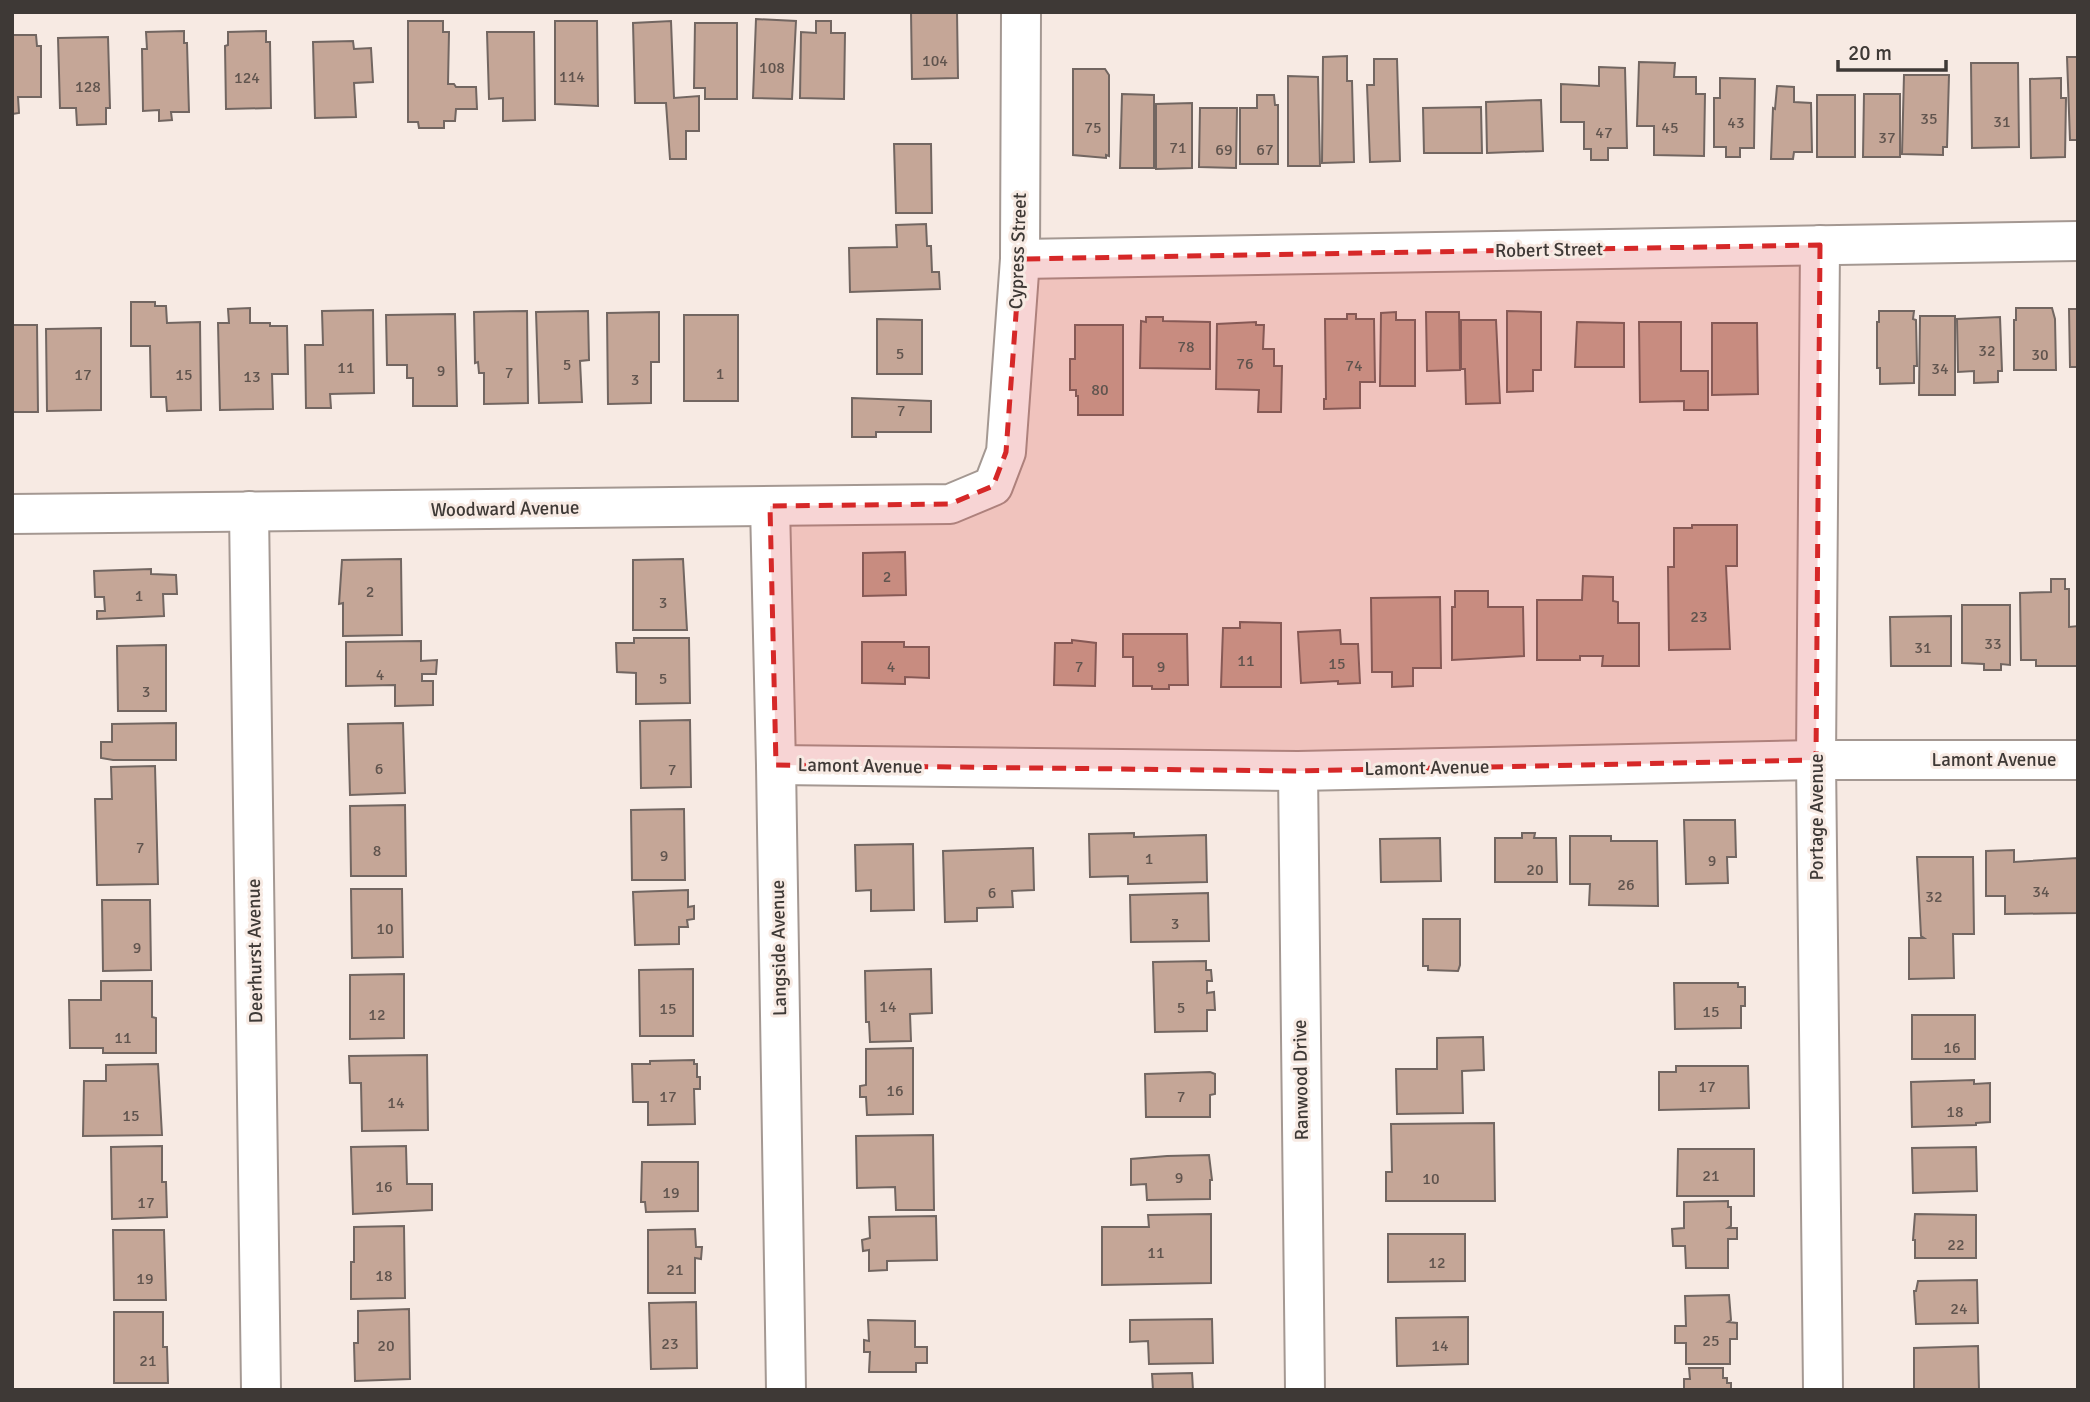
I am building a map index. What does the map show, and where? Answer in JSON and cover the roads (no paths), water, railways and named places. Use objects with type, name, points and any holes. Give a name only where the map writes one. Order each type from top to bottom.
[{"type":"street","name":"Cypress Street","points":[[993,486],[1006,452],[1020,259],[1021,12]]},
{"type":"street","name":"Robert Street","points":[[1020,259],[2078,241]]},
{"type":"street","name":"Portage Avenue","points":[[1820,245],[1816,760],[1823,1390]]},
{"type":"street","name":"Woodward Avenue","points":[[12,514],[950,504],[993,486]]},
{"type":"street","name":"Langside Avenue","points":[[770,506],[786,1390]]},
{"type":"street","name":"Deerhurst Avenue","points":[[249,512],[261,1390]]},
{"type":"street","name":"Lamont Avenue","points":[[776,765],[1298,771],[1816,760],[2078,760]]},
{"type":"street","name":"Ranwood Drive","points":[[1298,771],[1305,1390]]}]
